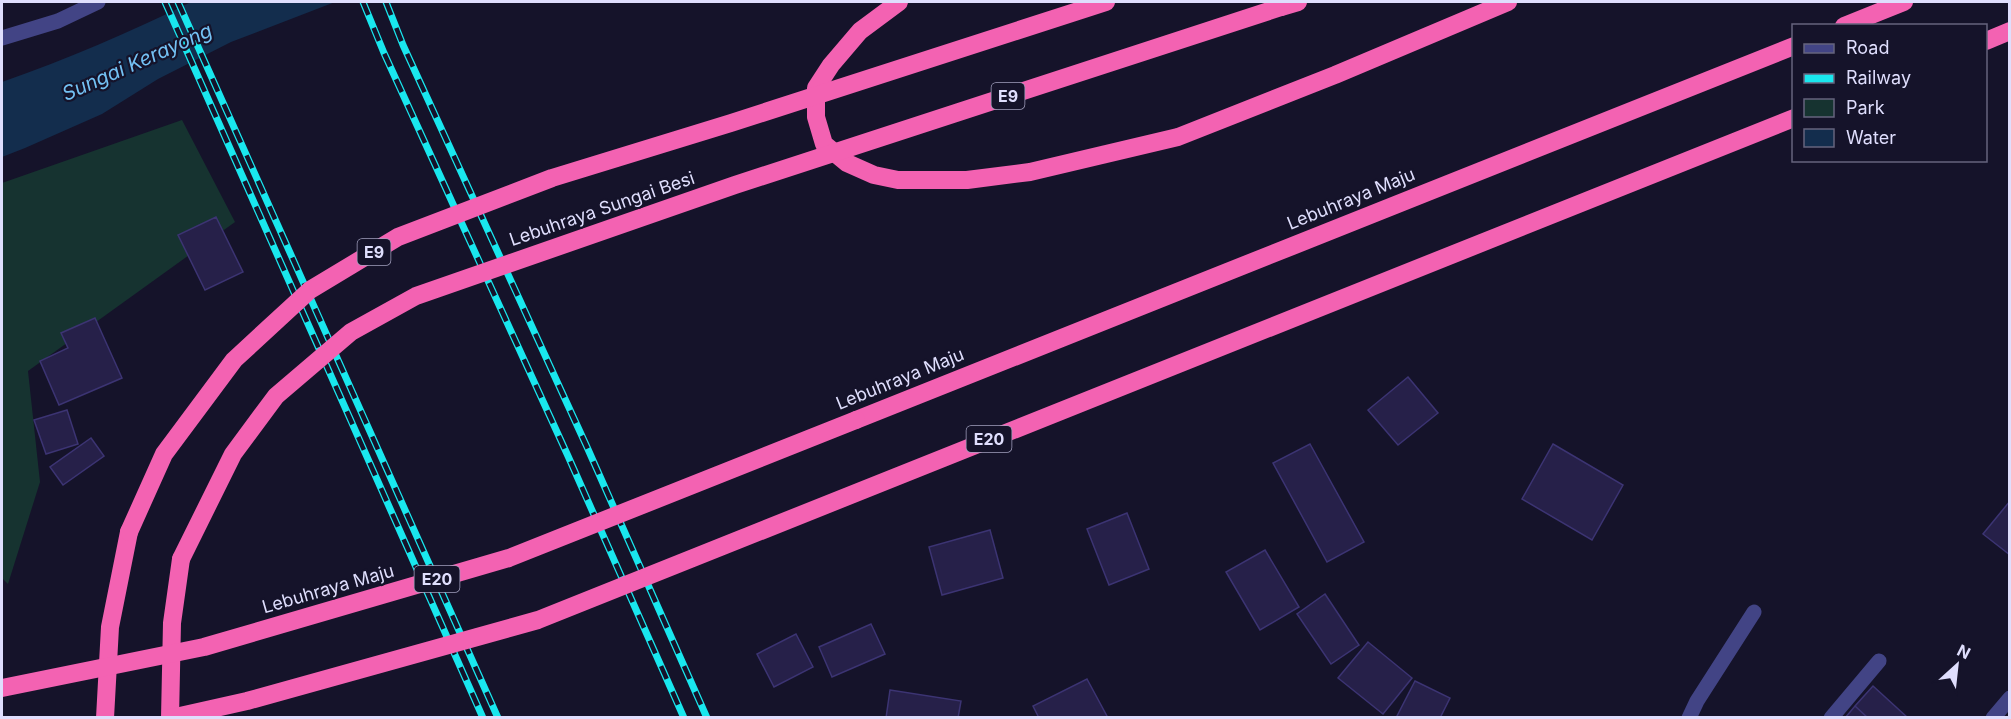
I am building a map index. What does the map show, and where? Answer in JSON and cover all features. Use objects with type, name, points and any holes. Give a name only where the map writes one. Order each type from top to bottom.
[{"type":"highway","points":[[899,2],[860,31],[831,64],[816,88],[816,117],[824,144],[847,163],[874,175],[898,180],[967,180],[1030,172],[1178,137],[1335,75],[1508,2]]},
{"type":"highway","name":"E9","points":[[105,717],[110,627],[129,532],[164,454],[234,360],[310,290],[398,237],[552,178],[1106,2]]},
{"type":"highway","points":[[1849,24],[1904,2]]},
{"type":"highway","name":"Lebuhraya Sungai Besi","points":[[171,717],[172,623],[181,559],[233,454],[276,396],[351,332],[416,296],[735,185],[1290,4]]},
{"type":"highway","points":[[1987,41],[2010,31]]},
{"type":"highway","name":"Lebuhraya Maju","points":[[2,688],[204,647],[509,558],[1792,47]]},
{"type":"highway","name":"E20","points":[[171,717],[247,701],[538,620],[1792,119]]},
{"type":"street","points":[[2,38],[58,21],[98,2]]},
{"type":"street","points":[[1689,717],[1754,612]]},
{"type":"street","points":[[1831,717],[1879,662]]},
{"type":"street","points":[[1993,717],[2010,698]]},
{"type":"green space","points":[[182,120],[235,222],[28,371],[40,482],[8,584],[2,578],[2,183]]},
{"type":"water","name":"Sungai Kerayong","points":[[191,2],[335,2],[231,42],[158,79],[102,114],[2,157],[2,82],[98,45]]},
{"type":"building","points":[[216,217],[243,272],[205,290],[178,235]]},
{"type":"building","points":[[95,318],[122,378],[59,405],[40,361],[68,348],[61,333]]},
{"type":"building","points":[[1408,377],[1438,413],[1398,445],[1368,410]]},
{"type":"building","points":[[67,410],[78,444],[46,454],[34,420]]},
{"type":"building","points":[[91,438],[104,456],[63,485],[50,467]]},
{"type":"building","points":[[1310,444],[1364,542],[1327,562],[1273,463]]},
{"type":"building","points":[[1553,444],[1623,485],[1592,540],[1522,499]]},
{"type":"building","points":[[2010,501],[2010,555],[1983,534]]},
{"type":"building","points":[[1127,513],[1149,569],[1109,585],[1087,529]]},
{"type":"building","points":[[990,530],[1003,578],[942,595],[929,547]]},
{"type":"building","points":[[1265,550],[1299,607],[1260,630],[1226,572]]},
{"type":"building","points":[[1325,594],[1359,645],[1331,664],[1297,614]]},
{"type":"building","points":[[871,624],[885,654],[832,677],[819,647]]},
{"type":"building","points":[[796,634],[813,667],[774,687],[757,654]]},
{"type":"building","points":[[1368,642],[1412,678],[1383,714],[1338,678]]},
{"type":"building","points":[[1087,679],[1108,718],[1039,718],[1033,706]]},
{"type":"building","points":[[1415,681],[1450,698],[1440,718],[1396,718]]},
{"type":"building","points":[[1873,686],[1908,718],[1868,718],[1855,706]]},
{"type":"building","points":[[890,690],[961,701],[958,718],[886,718]]},
{"type":"building","points":[[1855,706],[1868,718],[1845,718]]},
{"type":"railway","points":[[165,2],[483,718]]},
{"type":"railway","points":[[178,2],[498,718]]},
{"type":"railway","points":[[363,2],[684,718]]},
{"type":"railway","points":[[386,2],[403,45],[587,447],[707,718]]}]
